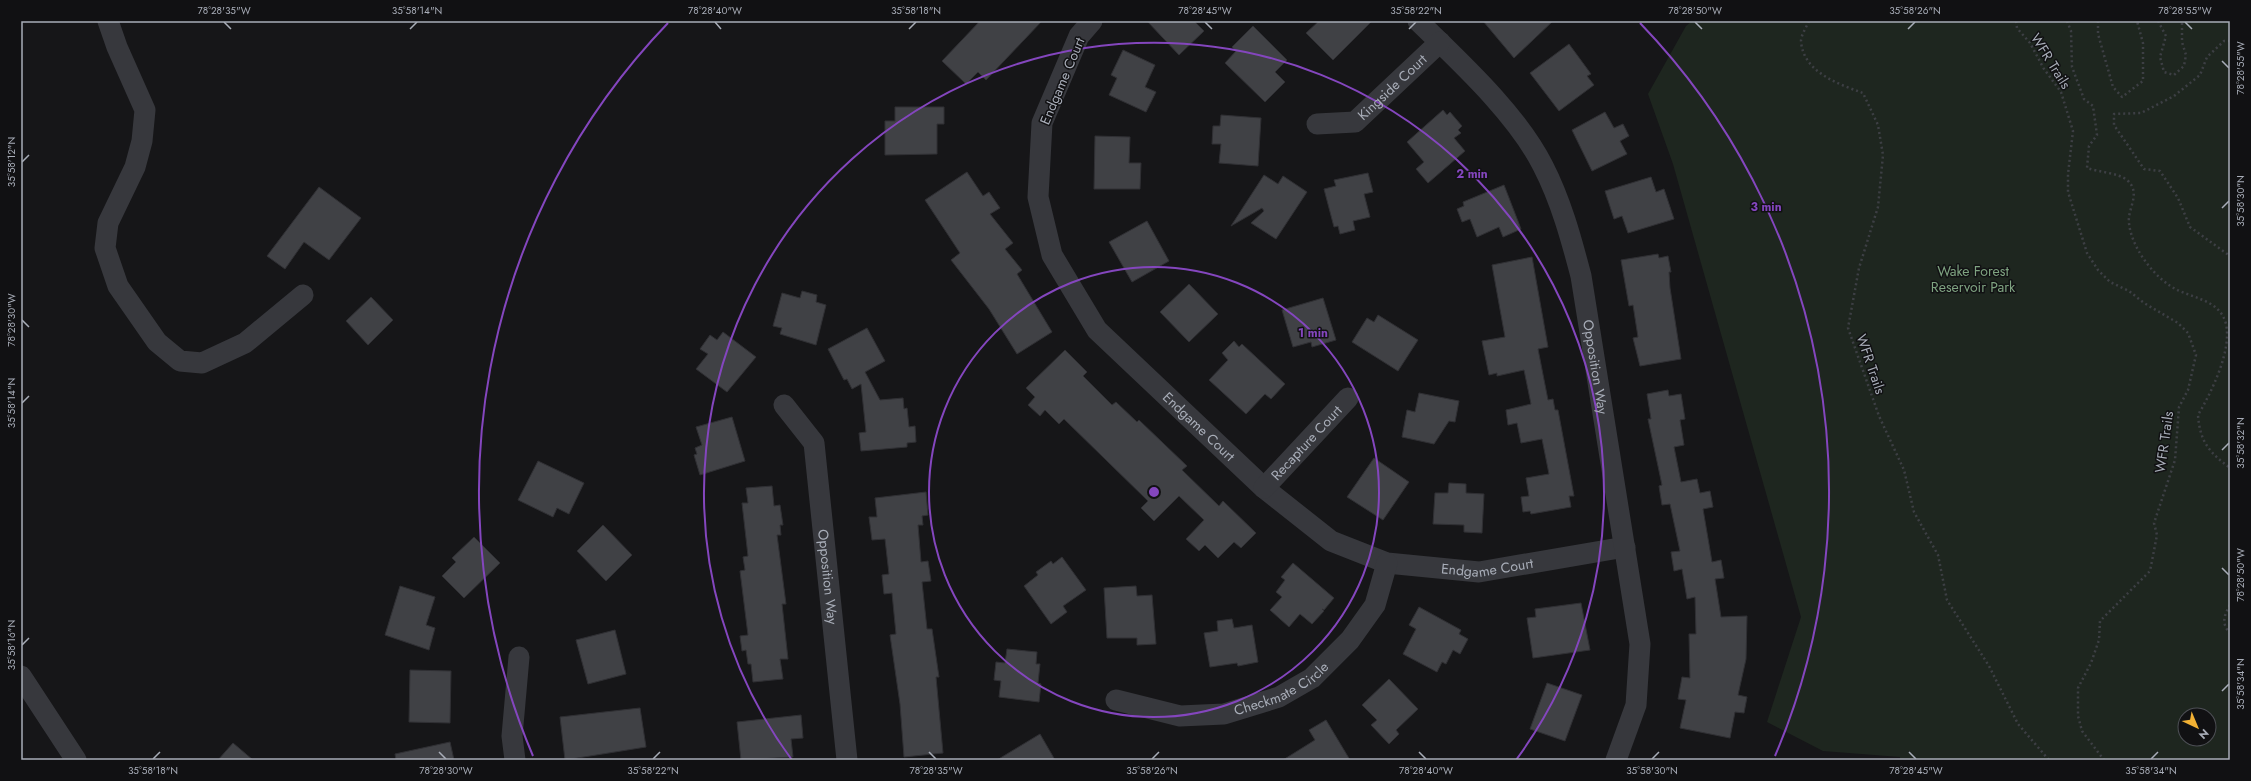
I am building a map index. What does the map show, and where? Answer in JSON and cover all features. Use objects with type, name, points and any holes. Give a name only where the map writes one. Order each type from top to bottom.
[{"type":"street","points":[[108,21],[117,47],[145,110],[142,141],[135,167],[108,222],[105,248],[118,286],[157,342],[180,361],[202,364],[245,343],[303,295]]},
{"type":"street","name":"Endgame Court","points":[[1092,21],[1079,36],[1042,123],[1038,197],[1052,255],[1097,330],[1264,488],[1331,541],[1387,563],[1479,572],[1625,547]]},
{"type":"street","name":"Opposition Way","points":[[1418,21],[1440,42],[1516,123],[1543,166],[1565,216],[1581,276],[1640,644],[1636,706],[1616,760]]},
{"type":"street","name":"Kingside Court","points":[[1318,124],[1355,122],[1440,42]]},
{"type":"street","name":"Recapture Court","points":[[1264,488],[1348,398]]},
{"type":"street","name":"Opposition Way","points":[[784,405],[814,443],[847,760]]},
{"type":"street","name":"Checkmate Circle","points":[[1116,700],[1180,716],[1224,714],[1279,697],[1312,678],[1350,640],[1375,605],[1387,563]]},
{"type":"street","points":[[515,760],[512,736],[519,657]]},
{"type":"street","points":[[21,676],[76,760]]},
{"type":"path","name":"WFR Trails","points":[[1809,21],[1801,40],[1808,63],[1835,83],[1863,93],[1878,125],[1883,155],[1878,208],[1859,268],[1848,328],[1879,416],[1904,470],[1914,512],[1938,555],[1947,600],[1989,666],[2018,724],[2049,760]]},
{"type":"path","name":"WFR Trails","points":[[2016,21],[2017,28],[2030,43],[2044,69],[2061,92],[2073,131],[2068,174],[2068,192],[2087,253],[2098,270],[2110,282],[2129,291],[2144,303],[2178,323],[2188,333],[2196,356],[2188,390],[2178,407],[2175,460],[2154,523],[2157,535],[2150,571],[2100,621],[2099,640],[2078,688],[2078,716],[2082,731],[2104,760]]},
{"type":"path","name":"WFR Trails","points":[[2067,21],[2071,31],[2072,68],[2084,100],[2093,106],[2097,135],[2089,146],[2087,168],[2102,173],[2120,175],[2129,182],[2133,190],[2134,200],[2128,221],[2130,235],[2144,258],[2155,273],[2168,285],[2179,292],[2207,302],[2220,311],[2226,325],[2224,352],[2212,392],[2198,415],[2202,439],[2211,453],[2230,468]]},
{"type":"path","points":[[2098,21],[2098,34],[2113,87],[2122,97],[2143,81],[2143,43],[2137,21]]},
{"type":"path","points":[[2158,21],[2166,36],[2160,56],[2164,72],[2174,75],[2184,66],[2186,55],[2182,42],[2182,21]]},
{"type":"path","points":[[2230,41],[2224,41],[2207,57],[2200,75],[2174,96],[2141,113],[2114,114],[2114,125],[2144,169],[2160,171],[2178,198],[2190,227],[2230,256]]},
{"type":"path","points":[[2230,605],[2224,615],[2225,628],[2230,633]]},
{"type":"green space","name":"Wake Forest Reservoir Park","points":[[1692,21],[2230,21],[2230,760],[1900,760],[1900,757],[1823,751],[1767,722],[1801,617],[1673,164],[1648,94],[1686,26]]},
{"type":"building","points":[[980,21],[1042,21],[986,80],[978,72],[966,84],[942,61]]},
{"type":"building","points":[[1147,21],[1194,21],[1204,31],[1179,55]]},
{"type":"building","points":[[1319,21],[1372,21],[1333,60],[1306,33]]},
{"type":"building","points":[[1483,21],[1553,21],[1514,58]]},
{"type":"building","points":[[1253,26],[1287,60],[1275,72],[1285,82],[1265,102],[1225,63],[1236,51],[1232,47]]},
{"type":"building","points":[[1569,44],[1591,74],[1587,76],[1594,85],[1559,111],[1530,73]]},
{"type":"building","points":[[1123,50],[1155,65],[1145,87],[1156,92],[1146,112],[1109,95],[1117,78],[1111,75]]},
{"type":"building","points":[[895,107],[944,107],[944,124],[937,124],[937,154],[885,155],[885,121],[895,121]]},
{"type":"building","points":[[1443,110],[1447,115],[1450,112],[1462,126],[1458,130],[1461,133],[1454,138],[1465,151],[1428,183],[1416,169],[1424,162],[1407,142]]},
{"type":"building","points":[[1605,112],[1614,128],[1623,124],[1629,136],[1620,141],[1627,154],[1592,171],[1572,130]]},
{"type":"building","points":[[1221,115],[1261,118],[1258,166],[1219,163],[1221,144],[1212,144],[1213,126],[1220,126]]},
{"type":"building","points":[[1095,136],[1130,137],[1129,163],[1141,163],[1140,189],[1094,189]]},
{"type":"building","points":[[967,172],[983,196],[989,192],[1000,208],[990,214],[1013,243],[1005,249],[1022,270],[1017,274],[1052,332],[1017,354],[989,309],[951,260],[960,253],[925,200]]},
{"type":"building","points":[[1368,173],[1373,192],[1364,194],[1370,217],[1353,221],[1355,230],[1340,234],[1338,226],[1334,227],[1324,189],[1336,186],[1334,180]]},
{"type":"building","points":[[1264,175],[1278,184],[1283,176],[1307,192],[1276,239],[1251,223],[1264,211],[1262,208],[1231,226]]},
{"type":"building","points":[[1651,177],[1656,192],[1664,189],[1674,219],[1628,233],[1622,216],[1614,219],[1605,191]]},
{"type":"building","points":[[1504,185],[1521,229],[1503,237],[1499,227],[1477,237],[1470,219],[1462,222],[1457,209],[1464,206],[1463,202]]},
{"type":"building","points":[[319,187],[361,218],[329,260],[304,242],[285,269],[267,256]]},
{"type":"building","points":[[1147,221],[1169,261],[1132,282],[1109,242]]},
{"type":"building","points":[[1658,254],[1659,258],[1668,256],[1671,272],[1669,272],[1670,288],[1681,359],[1640,366],[1633,338],[1638,337],[1633,305],[1629,306],[1621,260]]},
{"type":"building","points":[[1532,257],[1548,347],[1538,349],[1548,400],[1553,399],[1555,410],[1558,410],[1574,496],[1569,496],[1571,507],[1531,514],[1530,511],[1523,512],[1521,497],[1529,496],[1526,478],[1549,474],[1542,439],[1521,443],[1517,423],[1508,425],[1506,410],[1531,404],[1524,370],[1497,376],[1497,373],[1489,375],[1482,341],[1505,337],[1492,265]]},
{"type":"building","points":[[1189,284],[1218,314],[1189,342],[1160,312]]},
{"type":"building","points":[[802,291],[817,295],[816,302],[826,305],[816,345],[780,334],[782,328],[773,326],[782,293],[800,298]]},
{"type":"building","points":[[371,297],[393,320],[368,345],[346,321]]},
{"type":"building","points":[[1323,298],[1336,340],[1312,347],[1311,342],[1293,347],[1282,310]]},
{"type":"building","points":[[1378,315],[1418,340],[1398,371],[1352,342],[1367,318],[1374,322]]},
{"type":"building","points":[[867,328],[885,361],[865,372],[880,400],[903,398],[904,409],[907,408],[909,427],[915,426],[916,442],[907,443],[907,447],[861,451],[859,433],[866,432],[861,384],[852,389],[847,379],[844,380],[828,349]]},
{"type":"building","points":[[723,332],[756,357],[727,392],[696,369],[708,354],[700,349],[710,335],[717,340]]},
{"type":"building","points":[[1234,341],[1239,347],[1242,344],[1285,384],[1271,399],[1265,394],[1246,414],[1209,380],[1228,360],[1222,353]]},
{"type":"building","points":[[1065,350],[1087,372],[1083,376],[1112,405],[1116,402],[1137,422],[1139,420],[1187,466],[1182,470],[1219,506],[1223,501],[1256,533],[1241,548],[1234,542],[1218,558],[1205,545],[1199,551],[1186,539],[1204,520],[1179,496],[1154,521],[1141,508],[1148,501],[1064,419],[1059,424],[1045,410],[1040,416],[1028,405],[1035,397],[1026,388]]},
{"type":"building","points":[[1668,390],[1669,396],[1681,394],[1685,419],[1680,420],[1684,445],[1674,447],[1681,482],[1697,479],[1700,493],[1710,491],[1713,507],[1703,509],[1712,562],[1721,560],[1724,578],[1715,579],[1721,617],[1747,616],[1746,659],[1738,695],[1747,697],[1744,713],[1735,712],[1730,738],[1680,728],[1686,700],[1678,699],[1682,677],[1690,678],[1689,634],[1696,634],[1695,597],[1687,599],[1682,569],[1674,571],[1671,552],[1680,551],[1670,504],[1662,505],[1659,486],[1662,485],[1648,419],[1651,419],[1647,394]]},
{"type":"building","points":[[1419,393],[1459,401],[1455,422],[1449,421],[1434,444],[1402,437],[1407,410],[1415,412]]},
{"type":"building","points":[[732,417],[745,461],[700,475],[694,455],[697,454],[695,448],[702,445],[696,427]]},
{"type":"building","points":[[1374,458],[1409,482],[1383,520],[1347,497]]},
{"type":"building","points":[[538,461],[584,483],[569,514],[557,508],[553,517],[518,500]]},
{"type":"building","points":[[1449,483],[1466,484],[1466,493],[1484,494],[1482,533],[1464,532],[1464,525],[1433,524],[1435,493],[1448,493]]},
{"type":"building","points":[[772,486],[774,506],[780,505],[783,525],[780,525],[781,535],[777,535],[786,604],[782,604],[788,659],[780,659],[783,679],[753,682],[751,664],[748,664],[746,650],[742,651],[740,636],[748,635],[740,571],[745,570],[743,557],[748,556],[742,503],[748,503],[746,488]]},
{"type":"building","points":[[926,492],[928,515],[922,516],[923,525],[918,525],[921,562],[928,561],[931,581],[922,582],[927,629],[932,629],[939,677],[936,677],[943,753],[904,757],[900,704],[890,635],[896,634],[892,593],[884,594],[882,575],[889,574],[885,539],[872,540],[869,517],[877,517],[875,498]]},
{"type":"building","points":[[603,525],[632,555],[606,581],[577,551]]},
{"type":"building","points":[[474,537],[500,563],[464,598],[442,576],[456,562],[452,558]]},
{"type":"building","points":[[1062,557],[1086,590],[1063,606],[1067,612],[1051,624],[1024,586],[1038,575],[1036,572],[1051,561],[1053,564]]},
{"type":"building","points":[[1293,563],[1334,598],[1324,610],[1322,609],[1324,611],[1312,624],[1300,614],[1289,627],[1270,610],[1282,597],[1276,592],[1285,580],[1281,577]]},
{"type":"building","points":[[400,586],[435,597],[426,625],[435,628],[429,650],[385,635]]},
{"type":"building","points":[[1136,586],[1137,596],[1152,595],[1156,644],[1137,645],[1137,638],[1107,638],[1104,588]]},
{"type":"building","points":[[1581,603],[1590,650],[1533,658],[1527,618],[1536,617],[1535,609]]},
{"type":"building","points":[[1419,607],[1461,630],[1459,634],[1468,639],[1460,654],[1453,650],[1446,664],[1442,662],[1437,672],[1403,654],[1416,629],[1409,625]]},
{"type":"building","points":[[1232,619],[1234,628],[1252,625],[1258,662],[1238,666],[1237,663],[1210,667],[1204,633],[1218,631],[1217,621]]},
{"type":"building","points":[[615,630],[626,674],[588,684],[576,640]]},
{"type":"building","points":[[1007,649],[1037,652],[1036,664],[1040,664],[1038,683],[1041,684],[1039,702],[999,697],[1001,681],[994,680],[996,662],[1005,663]]},
{"type":"building","points":[[410,670],[451,671],[450,723],[409,722]]},
{"type":"building","points":[[1389,679],[1418,709],[1396,730],[1399,734],[1389,744],[1371,725],[1377,720],[1362,705]]},
{"type":"building","points":[[1547,683],[1582,695],[1565,741],[1530,729]]},
{"type":"building","points":[[640,708],[646,747],[565,760],[560,717]]},
{"type":"building","points":[[801,715],[803,738],[791,739],[793,757],[741,760],[737,722]]},
{"type":"building","points":[[1326,720],[1350,760],[1283,760],[1315,740],[1309,730]]},
{"type":"building","points":[[1040,734],[1055,760],[997,760]]},
{"type":"building","points":[[450,742],[454,760],[396,760],[395,754]]},
{"type":"building","points":[[233,743],[253,760],[218,760]]}]
